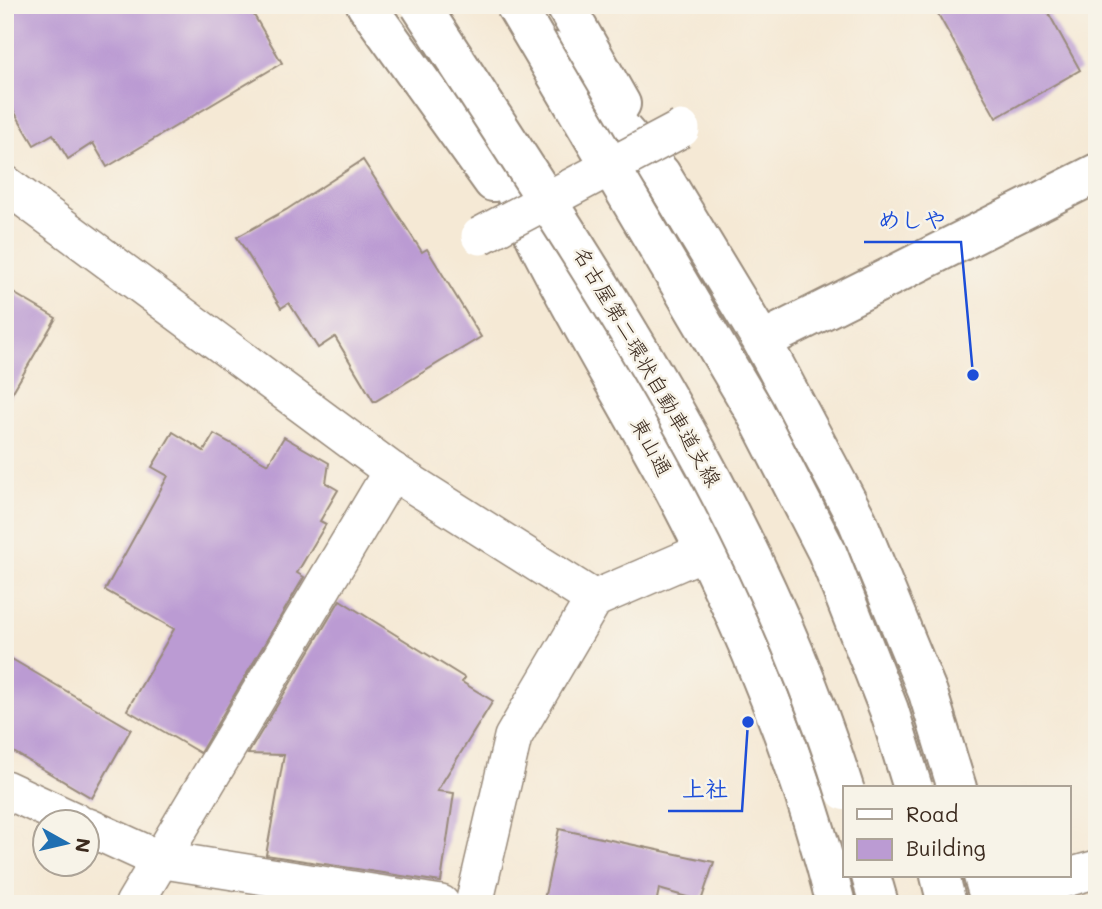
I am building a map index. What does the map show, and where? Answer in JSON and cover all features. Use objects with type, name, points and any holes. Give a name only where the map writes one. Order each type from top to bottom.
[{"type":"main road","points":[[366,5],[543,253]]},
{"type":"main road","name":"名古屋第二環状自動車道支線","points":[[420,5],[603,288],[688,429],[763,577],[825,729],[843,786]]},
{"type":"main road","name":"東山通","points":[[432,5],[543,253],[636,418],[705,551],[765,683],[824,855],[836,904]]},
{"type":"main road","points":[[514,5],[661,174]]},
{"type":"main road","points":[[514,5],[755,412],[827,552],[889,710],[913,786]]},
{"type":"main road","points":[[565,5],[661,174],[762,341],[857,520],[928,693],[956,786]]},
{"type":"main road","points":[[762,341],[1097,173]]},
{"type":"main road","points":[[872,878],[879,904]]},
{"type":"main road","points":[[940,878],[947,904]]},
{"type":"street","points":[[480,236],[681,129]]},
{"type":"street","points":[[9,197],[392,471],[594,599]]},
{"type":"street","points":[[134,904],[158,859],[392,471]]},
{"type":"street","points":[[474,904],[513,737],[594,599],[705,551]]},
{"type":"street","points":[[5,789],[47,808]]},
{"type":"street","points":[[102,833],[158,859],[441,904]]},
{"type":"street","points":[[1070,876],[1097,870]]},
{"type":"street","points":[[988,893],[1059,878]]},
{"type":"building","points":[[5,5],[248,5],[282,63],[107,167],[93,143],[68,159],[53,134],[34,145],[5,96]]},
{"type":"building","points":[[933,5],[1044,5],[1080,70],[996,118]]},
{"type":"building","points":[[363,160],[422,252],[427,249],[481,337],[374,402],[335,337],[318,348],[289,303],[281,308],[237,237],[286,210]]},
{"type":"building","points":[[5,288],[56,318],[5,405]]},
{"type":"building","points":[[173,432],[204,451],[214,434],[268,464],[284,437],[329,463],[326,483],[338,490],[320,521],[326,524],[297,573],[304,577],[200,753],[127,710],[174,629],[105,590],[168,476],[152,467]]},
{"type":"building","points":[[340,600],[465,678],[462,682],[493,701],[437,791],[454,793],[441,882],[266,855],[284,755],[248,754]]},
{"type":"building","points":[[5,655],[131,729],[92,798],[5,747]]},
{"type":"building","points":[[559,829],[714,862],[701,901],[659,889],[656,904],[543,904]]},
{"type":"place","name":"めしや","points":[[973,375]]},
{"type":"place","name":"上社","points":[[748,722]]}]
